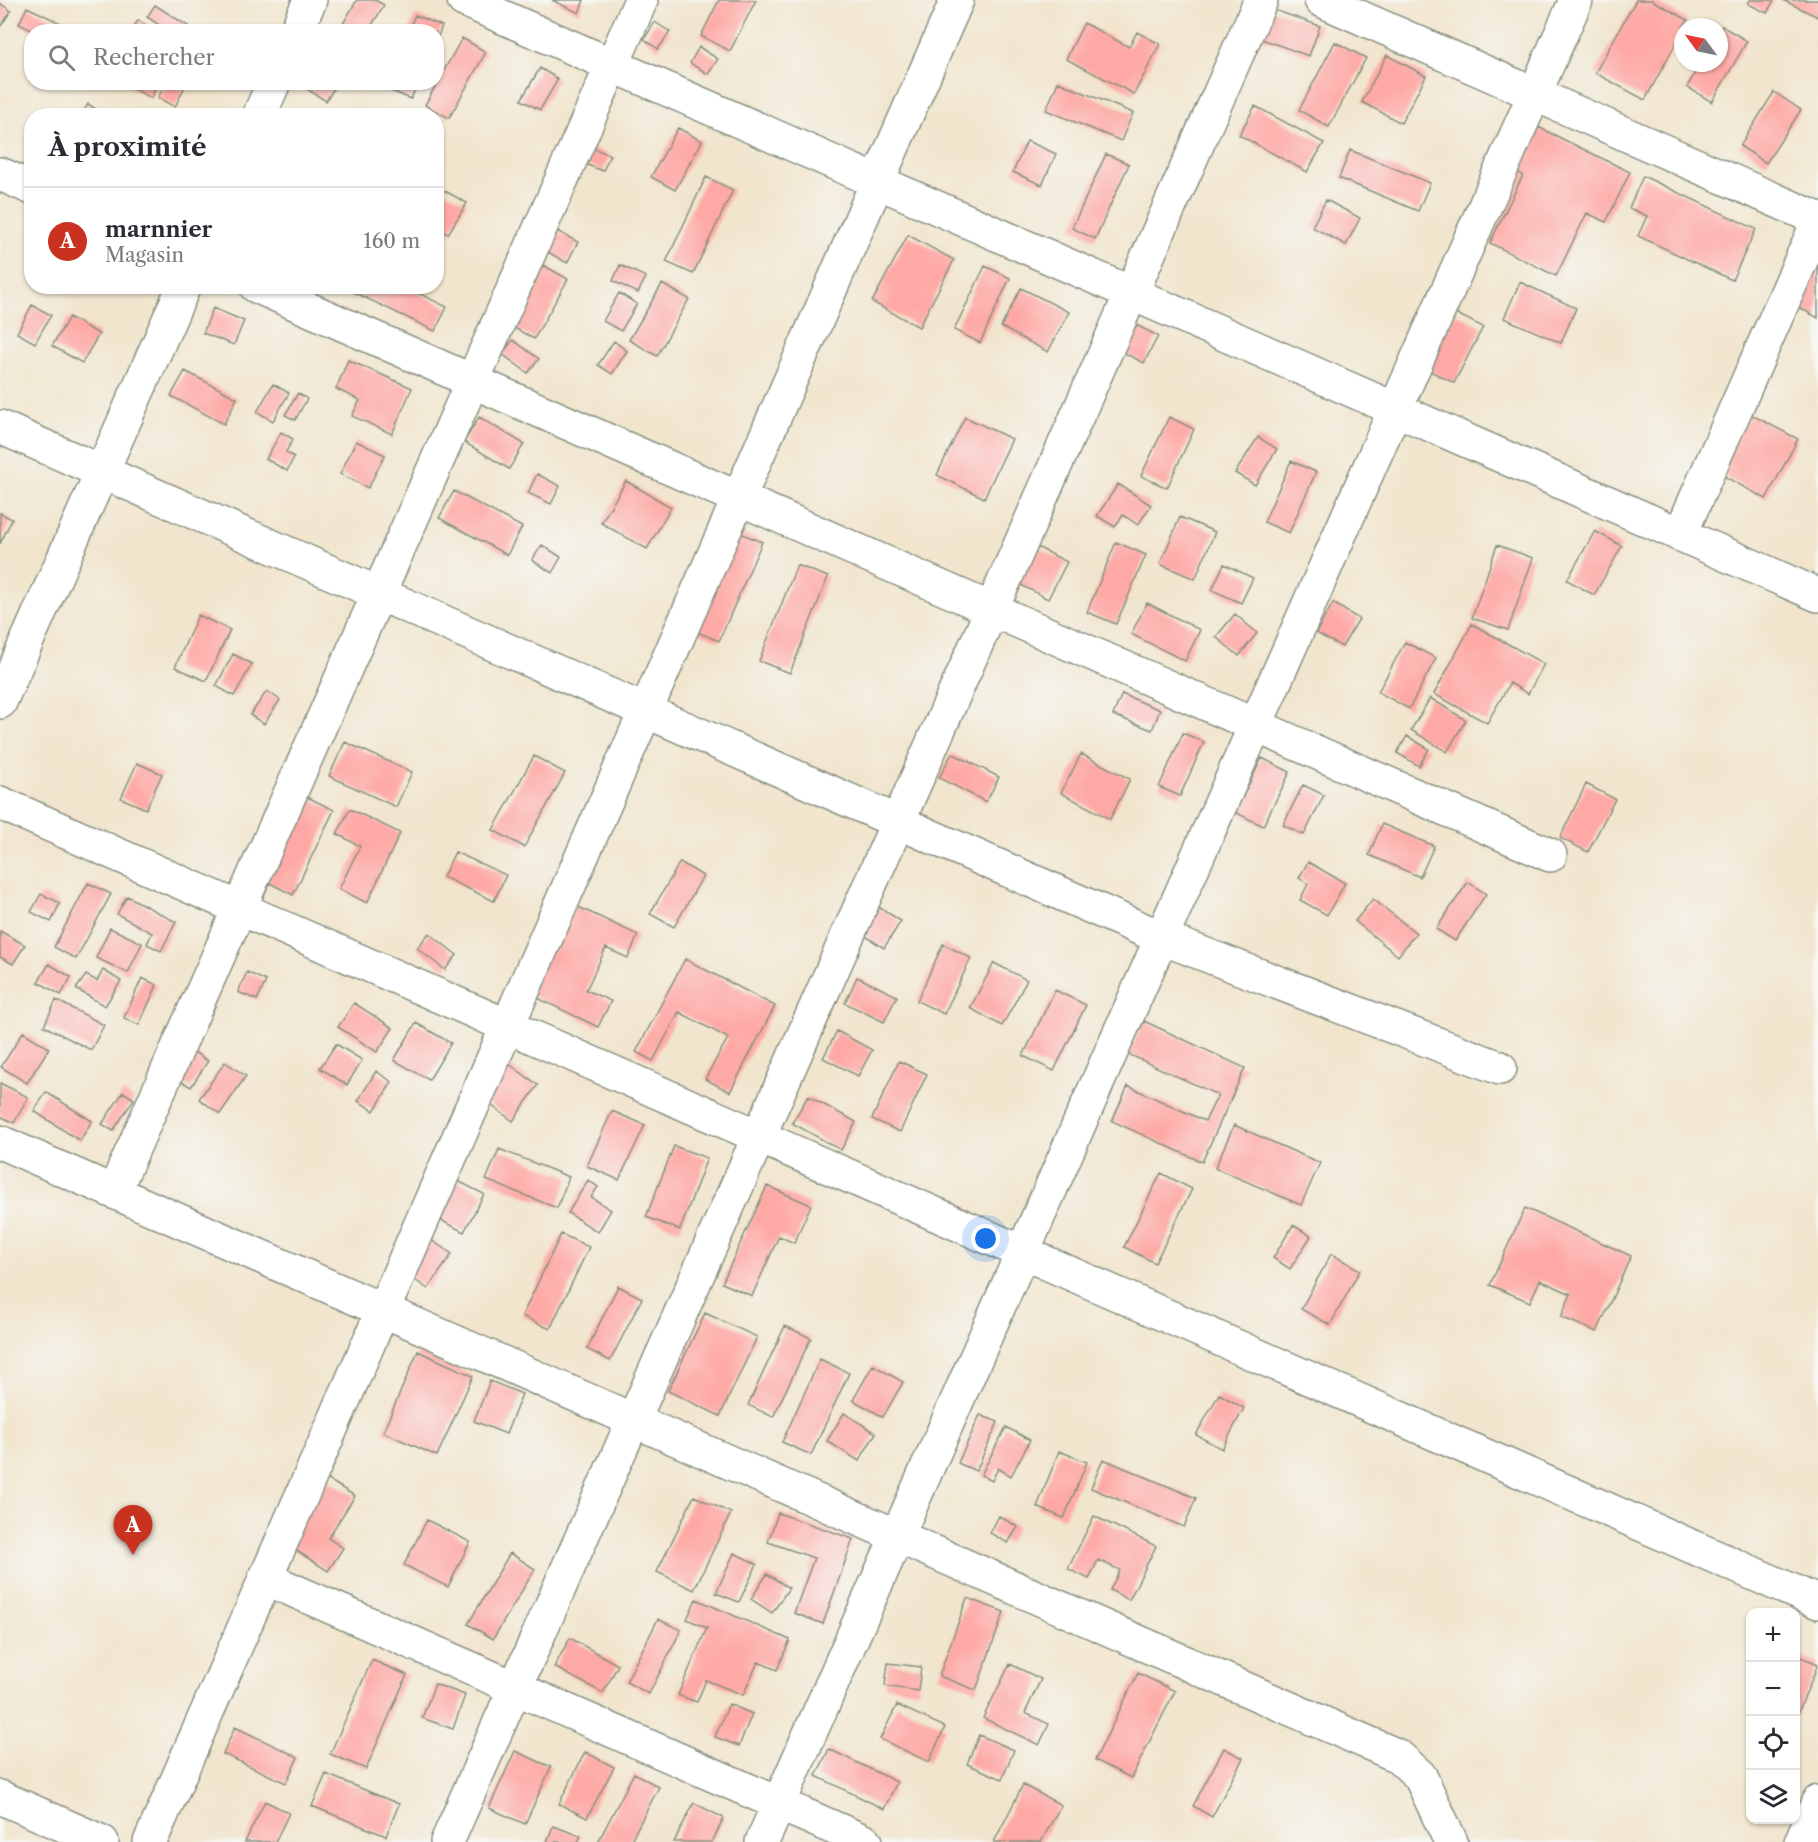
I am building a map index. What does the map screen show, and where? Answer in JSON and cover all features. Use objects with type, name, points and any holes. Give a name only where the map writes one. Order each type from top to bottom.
[{"type":"street","points":[[300,24],[310,0]]},
{"type":"street","points":[[464,0],[1818,595]]},
{"type":"street","points":[[114,1192],[641,0]]},
{"type":"street","points":[[150,1842],[957,0]]},
{"type":"street","points":[[447,1842],[1261,0]]},
{"type":"street","points":[[1321,0],[1818,220],[1680,535]]},
{"type":"street","points":[[762,1842],[1576,0]]},
{"type":"street","points":[[263,108],[270,90]]},
{"type":"street","points":[[0,174],[24,184]]},
{"type":"street","points":[[0,702],[180,294]]},
{"type":"street","points":[[274,294],[1550,855]]},
{"type":"street","points":[[0,427],[1162,938],[1500,1068]]},
{"type":"street","points":[[0,803],[1818,1602]]},
{"type":"street","points":[[0,1142],[1398,1756],[1420,1776],[1451,1842]]},
{"type":"street","points":[[265,1578],[866,1842]]},
{"type":"street","points":[[0,1797],[102,1842]]},
{"type":"street","points":[[1801,1842],[1818,1802]]},
{"type":"building","points":[[357,0],[375,0],[384,5],[373,24],[343,24]]},
{"type":"building","points":[[552,0],[584,0],[579,13]]},
{"type":"building","points":[[719,0],[756,0],[730,51],[701,36]]},
{"type":"building","points":[[1636,0],[1652,0],[1684,18],[1674,18],[1674,47],[1645,100],[1595,73]]},
{"type":"building","points":[[1750,0],[1774,0],[1767,13],[1748,4]]},
{"type":"building","points":[[1783,0],[1818,0],[1818,17]]},
{"type":"building","points":[[0,3],[11,11],[0,27]]},
{"type":"building","points":[[155,5],[185,24],[158,24],[147,17]]},
{"type":"building","points":[[27,7],[63,24],[24,24],[24,26],[19,24]]},
{"type":"building","points":[[1266,7],[1320,26],[1309,56],[1256,37]]},
{"type":"building","points":[[415,15],[437,24],[411,24]]},
{"type":"building","points":[[655,22],[670,32],[658,49],[644,39]]},
{"type":"building","points":[[1084,23],[1129,47],[1137,32],[1160,44],[1134,94],[1066,59]]},
{"type":"building","points":[[1728,30],[1747,41],[1712,102],[1687,87],[1696,72],[1728,72]]},
{"type":"building","points":[[462,38],[486,52],[449,118],[444,115],[444,108],[431,108],[425,105],[433,90],[444,90],[444,71]]},
{"type":"building","points":[[1335,42],[1366,58],[1329,127],[1299,110]]},
{"type":"building","points":[[699,47],[718,59],[708,74],[690,63]]},
{"type":"building","points":[[1387,55],[1426,76],[1401,123],[1362,102]]},
{"type":"building","points":[[540,68],[558,79],[540,110],[521,100]]},
{"type":"building","points":[[1058,82],[1133,113],[1121,141],[1046,110]]},
{"type":"building","points":[[136,90],[155,90],[151,98]]},
{"type":"building","points":[[162,90],[183,90],[175,107],[158,98]]},
{"type":"building","points":[[308,90],[333,90],[326,101]]},
{"type":"building","points":[[389,90],[415,90],[411,99]]},
{"type":"building","points":[[1774,92],[1801,110],[1766,163],[1740,146]]},
{"type":"building","points":[[1255,106],[1324,143],[1307,172],[1239,135]]},
{"type":"building","points":[[1530,123],[1630,172],[1606,222],[1587,213],[1556,276],[1490,243],[1523,175],[1508,168]]},
{"type":"building","points":[[678,128],[702,141],[675,190],[651,177]]},
{"type":"building","points":[[1027,141],[1056,154],[1042,185],[1013,172]]},
{"type":"building","points":[[588,146],[610,155],[603,171],[580,162]]},
{"type":"building","points":[[1350,150],[1430,183],[1418,211],[1339,178]]},
{"type":"building","points":[[1106,154],[1129,164],[1095,239],[1072,228]]},
{"type":"building","points":[[1643,176],[1756,229],[1732,280],[1638,236],[1647,216],[1629,208]]},
{"type":"building","points":[[706,177],[733,190],[693,274],[666,262]]},
{"type":"building","points":[[444,190],[467,203],[448,234],[444,232]]},
{"type":"building","points":[[1326,200],[1360,218],[1346,245],[1312,227]]},
{"type":"building","points":[[557,231],[578,242],[567,263],[546,251]]},
{"type":"building","points":[[908,235],[954,260],[919,327],[872,302]]},
{"type":"building","points":[[1818,256],[1818,318],[1789,302]]},
{"type":"building","points":[[543,265],[568,279],[534,339],[509,325]]},
{"type":"building","points":[[620,265],[646,277],[638,293],[613,281]]},
{"type":"building","points":[[985,266],[1010,278],[980,343],[954,330]]},
{"type":"building","points":[[1520,282],[1576,308],[1561,343],[1504,318]]},
{"type":"building","points":[[662,284],[689,299],[657,356],[629,340]]},
{"type":"building","points":[[1021,288],[1069,312],[1048,352],[1001,327]]},
{"type":"building","points":[[619,293],[637,304],[621,331],[603,321]]},
{"type":"building","points":[[357,294],[420,294],[447,307],[435,331]]},
{"type":"building","points":[[32,305],[51,315],[35,343],[17,333]]},
{"type":"building","points":[[213,308],[244,321],[234,345],[203,333]]},
{"type":"building","points":[[1455,313],[1483,327],[1454,383],[1426,369]]},
{"type":"building","points":[[69,317],[99,334],[82,363],[52,346]]},
{"type":"building","points":[[1136,325],[1158,336],[1144,363],[1122,352]]},
{"type":"building","points":[[513,340],[539,359],[528,373],[502,354]]},
{"type":"building","points":[[614,341],[627,351],[612,374],[598,365]]},
{"type":"building","points":[[348,360],[412,388],[392,434],[352,416],[360,400],[336,389]]},
{"type":"building","points":[[185,371],[237,398],[224,424],[171,396]]},
{"type":"building","points":[[273,384],[289,393],[273,421],[257,412]]},
{"type":"building","points":[[298,393],[307,399],[295,420],[285,415]]},
{"type":"building","points":[[1750,414],[1798,439],[1766,499],[1718,473]]},
{"type":"building","points":[[479,417],[524,444],[509,469],[464,442]]},
{"type":"building","points":[[965,417],[1012,439],[984,498],[937,475]]},
{"type":"building","points":[[1169,417],[1194,429],[1167,488],[1141,476]]},
{"type":"building","points":[[281,432],[293,439],[286,452],[294,457],[287,471],[266,459]]},
{"type":"building","points":[[1258,437],[1277,449],[1255,485],[1235,473]]},
{"type":"building","points":[[356,441],[385,455],[368,488],[340,474]]},
{"type":"building","points":[[1291,461],[1316,472],[1289,533],[1264,522]]},
{"type":"building","points":[[537,474],[560,486],[551,504],[528,493]]},
{"type":"building","points":[[626,481],[671,507],[647,549],[601,523]]},
{"type":"building","points":[[1118,484],[1151,505],[1138,525],[1123,515],[1115,527],[1097,516]]},
{"type":"building","points":[[454,491],[522,527],[507,555],[439,518]]},
{"type":"building","points":[[0,513],[12,519],[0,544]]},
{"type":"building","points":[[1180,517],[1215,532],[1195,579],[1160,564]]},
{"type":"building","points":[[733,530],[762,542],[719,641],[690,629]]},
{"type":"building","points":[[1595,531],[1622,546],[1594,595],[1567,580]]},
{"type":"building","points":[[1116,542],[1146,555],[1116,624],[1087,612]]},
{"type":"building","points":[[542,545],[561,557],[552,573],[532,560]]},
{"type":"building","points":[[1497,545],[1533,558],[1508,630],[1472,618]]},
{"type":"building","points":[[1037,547],[1067,562],[1048,599],[1019,584]]},
{"type":"building","points":[[1224,564],[1253,578],[1241,603],[1212,590]]},
{"type":"building","points":[[797,565],[828,577],[790,673],[759,661]]},
{"type":"building","points":[[1147,603],[1200,630],[1185,661],[1131,634]]},
{"type":"building","points":[[1333,603],[1359,619],[1342,647],[1316,633]]},
{"type":"building","points":[[1235,614],[1257,633],[1239,656],[1216,637]]},
{"type":"building","points":[[198,615],[230,630],[206,681],[175,667]]},
{"type":"building","points":[[1472,624],[1544,664],[1528,694],[1510,683],[1487,723],[1434,694]]},
{"type":"building","points":[[1405,642],[1436,658],[1409,709],[1378,692]]},
{"type":"building","points":[[233,654],[252,664],[234,696],[216,686]]},
{"type":"building","points":[[267,691],[280,700],[264,724],[250,715]]},
{"type":"building","points":[[1122,694],[1160,710],[1152,730],[1113,715]]},
{"type":"building","points":[[1430,698],[1466,720],[1447,752],[1411,730]]},
{"type":"building","points":[[1183,733],[1204,742],[1180,796],[1159,787]]},
{"type":"building","points":[[1407,736],[1429,749],[1419,766],[1397,753]]},
{"type":"building","points":[[345,742],[412,772],[396,807],[329,776]]},
{"type":"building","points":[[952,753],[999,777],[986,802],[939,778]]},
{"type":"building","points":[[1081,754],[1130,779],[1110,819],[1061,793]]},
{"type":"building","points":[[534,756],[565,773],[524,847],[493,830]]},
{"type":"building","points":[[1262,758],[1290,772],[1263,826],[1235,812]]},
{"type":"building","points":[[137,763],[162,774],[146,809],[121,798]]},
{"type":"building","points":[[1586,784],[1615,799],[1588,852],[1560,838]]},
{"type":"building","points":[[1303,785],[1324,795],[1304,835],[1283,825]]},
{"type":"building","points":[[303,795],[334,810],[293,895],[262,879]]},
{"type":"building","points":[[350,809],[400,833],[367,903],[339,889],[360,846],[337,834]]},
{"type":"building","points":[[1382,824],[1434,846],[1420,877],[1369,855]]},
{"type":"building","points":[[455,852],[506,875],[494,901],[443,877]]},
{"type":"building","points":[[680,862],[703,876],[674,927],[650,914]]},
{"type":"building","points":[[1308,862],[1345,883],[1327,915],[1300,900],[1308,884],[1299,878]]},
{"type":"building","points":[[1468,882],[1486,894],[1455,941],[1436,929]]},
{"type":"building","points":[[88,883],[111,894],[76,959],[54,947]]},
{"type":"building","points":[[41,894],[60,903],[51,922],[31,912]]},
{"type":"building","points":[[127,896],[176,922],[161,951],[147,944],[152,933],[117,914]]},
{"type":"building","points":[[1373,899],[1416,933],[1398,956],[1355,921]]},
{"type":"building","points":[[570,903],[638,935],[628,958],[606,948],[586,990],[611,1001],[598,1027],[527,993]]},
{"type":"building","points":[[877,906],[901,921],[884,948],[859,932]]},
{"type":"building","points":[[110,928],[142,943],[128,973],[96,958]]},
{"type":"building","points":[[0,931],[25,945],[13,964],[0,957]]},
{"type":"building","points":[[429,933],[457,955],[445,970],[417,948]]},
{"type":"building","points":[[943,944],[971,958],[944,1014],[917,1001]]},
{"type":"building","points":[[685,959],[775,1006],[730,1092],[705,1079],[728,1038],[679,1012],[653,1061],[636,1052]]},
{"type":"building","points":[[994,963],[1027,980],[1002,1026],[970,1008]]},
{"type":"building","points":[[49,964],[71,977],[61,995],[38,982]]},
{"type":"building","points":[[103,970],[121,981],[105,1006],[76,989],[86,975],[97,981]]},
{"type":"building","points":[[247,972],[266,981],[257,1000],[238,992]]},
{"type":"building","points":[[857,977],[897,996],[884,1022],[845,1003]]},
{"type":"building","points":[[142,978],[157,985],[139,1025],[124,1018]]},
{"type":"building","points":[[1055,990],[1086,1005],[1054,1071],[1023,1056]]},
{"type":"building","points":[[56,1000],[104,1025],[91,1050],[44,1026]]},
{"type":"building","points":[[354,1003],[393,1028],[377,1052],[338,1027]]},
{"type":"building","points":[[1144,1021],[1245,1068],[1202,1162],[1112,1121],[1128,1086],[1205,1121],[1218,1095],[1128,1054]]},
{"type":"building","points":[[416,1023],[451,1043],[429,1080],[394,1060]]},
{"type":"building","points":[[837,1031],[872,1050],[858,1076],[823,1058]]},
{"type":"building","points":[[23,1032],[49,1048],[27,1083],[1,1067]]},
{"type":"building","points":[[336,1044],[362,1060],[347,1085],[320,1068]]},
{"type":"building","points":[[189,1049],[208,1061],[191,1087],[172,1076]]},
{"type":"building","points":[[899,1061],[927,1074],[900,1132],[872,1119]]},
{"type":"building","points":[[225,1062],[246,1076],[220,1114],[199,1099]]},
{"type":"building","points":[[509,1064],[538,1085],[513,1121],[484,1100]]},
{"type":"building","points":[[376,1071],[392,1082],[374,1111],[358,1101]]},
{"type":"building","points":[[0,1083],[28,1097],[14,1123],[0,1116]]},
{"type":"building","points":[[46,1092],[92,1121],[80,1141],[34,1111]]},
{"type":"building","points":[[123,1092],[134,1099],[113,1131],[102,1124]]},
{"type":"building","points":[[808,1096],[856,1122],[841,1150],[792,1123]]},
{"type":"building","points":[[612,1111],[645,1125],[619,1180],[587,1166]]},
{"type":"building","points":[[1234,1125],[1320,1163],[1301,1205],[1215,1168]]},
{"type":"building","points":[[674,1146],[707,1158],[680,1230],[646,1217]]},
{"type":"building","points":[[499,1149],[569,1177],[557,1208],[486,1180]]},
{"type":"building","points":[[1161,1173],[1192,1189],[1155,1263],[1124,1247]]},
{"type":"building","points":[[454,1179],[484,1194],[464,1232],[434,1217]]},
{"type":"building","points":[[588,1180],[598,1187],[591,1197],[611,1210],[598,1232],[568,1213]]},
{"type":"building","points":[[767,1186],[811,1205],[794,1243],[779,1236],[752,1296],[722,1283]]},
{"type":"building","points":[[1525,1208],[1631,1256],[1597,1332],[1561,1317],[1571,1294],[1540,1280],[1530,1302],[1490,1285]]},
{"type":"building","points":[[1293,1225],[1311,1236],[1290,1269],[1273,1258]]},
{"type":"building","points":[[561,1234],[589,1247],[550,1329],[522,1316]]},
{"type":"building","points":[[431,1240],[452,1254],[428,1289],[408,1275]]},
{"type":"building","points":[[1331,1254],[1360,1270],[1330,1325],[1301,1309]]},
{"type":"building","points":[[618,1286],[642,1298],[610,1361],[587,1349]]},
{"type":"building","points":[[705,1313],[757,1337],[720,1416],[668,1391]]},
{"type":"building","points":[[785,1326],[811,1338],[773,1417],[748,1405]]},
{"type":"building","points":[[418,1351],[473,1376],[437,1456],[383,1432]]},
{"type":"building","points":[[820,1359],[849,1373],[811,1455],[782,1442]]},
{"type":"building","points":[[873,1365],[903,1382],[883,1417],[853,1400]]},
{"type":"building","points":[[490,1381],[522,1394],[506,1434],[474,1421]]},
{"type":"building","points":[[1219,1394],[1244,1408],[1222,1449],[1196,1435]]},
{"type":"building","points":[[844,1413],[876,1433],[859,1461],[827,1441]]},
{"type":"building","points":[[980,1415],[998,1422],[976,1471],[958,1463]]},
{"type":"building","points":[[1006,1427],[1030,1440],[1011,1476],[998,1468],[992,1481],[981,1475]]},
{"type":"building","points":[[1059,1451],[1087,1462],[1064,1518],[1037,1507]]},
{"type":"building","points":[[1103,1459],[1196,1498],[1184,1527],[1091,1488]]},
{"type":"building","points":[[327,1479],[355,1496],[328,1538],[343,1548],[328,1571],[286,1544]]},
{"type":"building","points":[[694,1496],[731,1513],[694,1590],[657,1572]]},
{"type":"building","points":[[778,1513],[853,1539],[823,1624],[794,1613],[814,1558],[768,1542]]},
{"type":"building","points":[[999,1516],[1018,1527],[1008,1543],[990,1533]]},
{"type":"building","points":[[1094,1516],[1156,1546],[1129,1600],[1110,1590],[1120,1570],[1098,1560],[1089,1579],[1068,1569]]},
{"type":"building","points":[[427,1520],[470,1542],[448,1587],[404,1565]]},
{"type":"building","points":[[510,1553],[535,1569],[493,1639],[468,1624]]},
{"type":"building","points":[[734,1553],[757,1564],[739,1602],[716,1593]]},
{"type":"building","points":[[767,1574],[789,1588],[772,1613],[751,1599]]},
{"type":"building","points":[[967,1598],[1004,1612],[976,1690],[939,1676]]},
{"type":"building","points":[[696,1599],[790,1640],[777,1670],[758,1662],[743,1695],[706,1680],[697,1702],[678,1695],[707,1628],[687,1619]]},
{"type":"building","points":[[658,1619],[681,1630],[649,1694],[626,1682]]},
{"type":"building","points":[[570,1638],[618,1665],[603,1693],[554,1667]]},
{"type":"building","points":[[1800,1657],[1818,1664],[1800,1708]]},
{"type":"building","points":[[372,1660],[407,1675],[366,1769],[330,1754]]},
{"type":"building","points":[[888,1663],[921,1667],[918,1691],[885,1686]]},
{"type":"building","points":[[1010,1664],[1041,1679],[1025,1713],[1049,1724],[1039,1745],[983,1718]]},
{"type":"building","points":[[1138,1673],[1175,1691],[1131,1778],[1095,1760]]},
{"type":"building","points":[[435,1684],[465,1695],[453,1729],[422,1718]]},
{"type":"building","points":[[729,1704],[752,1714],[739,1746],[715,1737]]},
{"type":"building","points":[[897,1705],[945,1727],[929,1762],[880,1739]]},
{"type":"building","points":[[235,1727],[298,1757],[286,1783],[223,1754]]},
{"type":"building","points":[[979,1735],[1014,1750],[1002,1779],[967,1764]]},
{"type":"building","points":[[1224,1748],[1243,1758],[1212,1817],[1193,1806]]},
{"type":"building","points":[[829,1749],[897,1782],[884,1809],[816,1776]]},
{"type":"building","points":[[515,1751],[551,1767],[525,1824],[489,1808]]},
{"type":"building","points":[[585,1752],[614,1767],[587,1818],[559,1804]]},
{"type":"building","points":[[634,1773],[659,1787],[630,1842],[598,1842]]},
{"type":"building","points":[[326,1774],[399,1804],[386,1836],[312,1806]]},
{"type":"building","points":[[1023,1785],[1061,1805],[1041,1842],[994,1842]]},
{"type":"building","points":[[265,1801],[289,1813],[275,1842],[245,1842]]},
{"type":"building","points":[[694,1803],[724,1818],[712,1842],[674,1842]]},
{"type":"building","points":[[553,1826],[581,1836],[578,1842],[547,1842]]},
{"type":"place","name":"marnnier","points":[[133,1555]]}]
